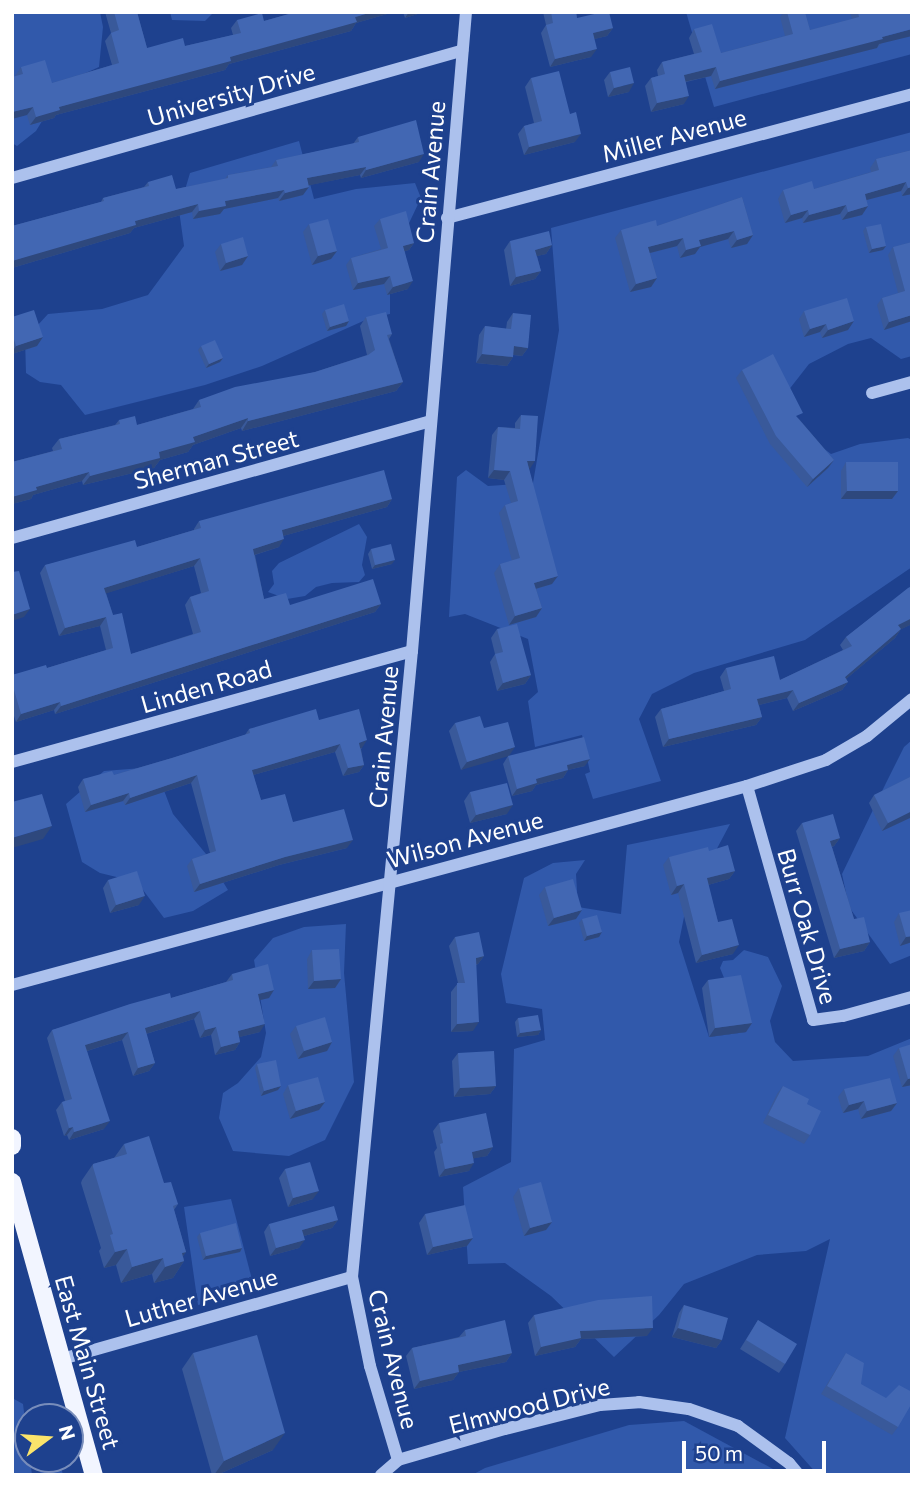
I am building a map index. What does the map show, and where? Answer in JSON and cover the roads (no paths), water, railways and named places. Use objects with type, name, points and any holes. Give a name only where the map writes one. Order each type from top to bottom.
[{"type":"main road","points":[[12,1138],[12,1146]]},
{"type":"main road","name":"East Main Street","points":[[12,1182],[94,1475]]},
{"type":"street","name":"Crain Avenue","points":[[398,1460],[370,1366],[352,1277],[412,651],[466,12]]},
{"type":"street","name":"University Drive","points":[[12,178],[462,51]]},
{"type":"street","name":"Miller Avenue","points":[[447,218],[912,94]]},
{"type":"street","points":[[872,393],[912,382]]},
{"type":"street","name":"Sherman Street","points":[[12,538],[430,421]]},
{"type":"street","name":"Linden Road","points":[[12,762],[412,651]]},
{"type":"street","name":"Wilson Avenue","points":[[12,985],[747,786],[826,760],[867,736],[912,699]]},
{"type":"street","name":"Burr Oak Drive","points":[[747,786],[813,1020],[844,1016],[912,997]]},
{"type":"street","name":"Luther Avenue","points":[[62,1359],[352,1277]]},
{"type":"street","name":"Elmwood Drive","points":[[381,1475],[398,1460],[600,1405],[639,1402],[689,1409],[738,1426],[789,1463],[799,1475]]}]
